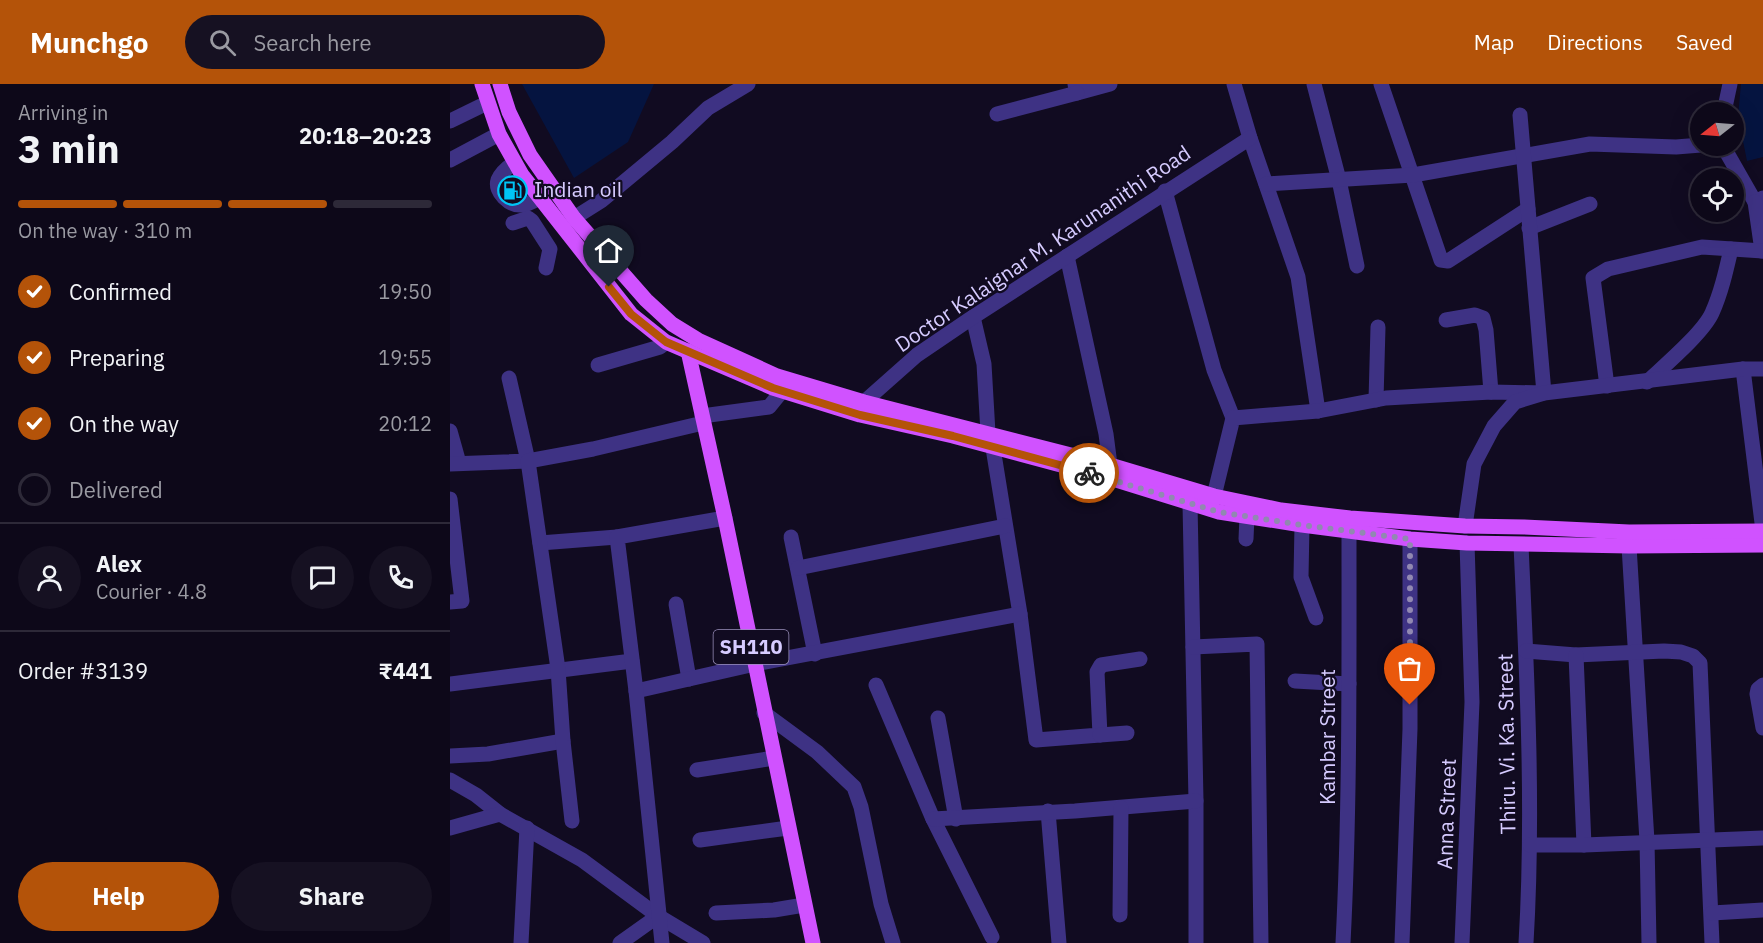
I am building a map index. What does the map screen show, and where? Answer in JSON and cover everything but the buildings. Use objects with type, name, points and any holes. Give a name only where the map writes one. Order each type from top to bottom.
[{"type":"main road","points":[[482,84],[499,134],[514,163],[631,314],[666,342],[693,345],[862,409]]},
{"type":"main road","points":[[500,84],[509,111],[530,155],[574,218],[645,300],[693,345],[782,391],[862,409],[953,436],[991,441],[1110,465],[1214,496],[1281,510],[1465,526],[1524,526],[1629,532],[1763,531]]},
{"type":"main road","name":"SH110","points":[[693,345],[703,420],[813,943]]},
{"type":"main road","points":[[991,441],[1219,512],[1302,525],[1410,539],[1467,543],[1629,546],[1763,545]]},
{"type":"main road","points":[[1465,526],[1467,543]]},
{"type":"street","points":[[574,218],[610,194],[672,142],[708,108],[747,84]]},
{"type":"street","points":[[997,114],[1076,88],[1110,84]]},
{"type":"street","points":[[1234,84],[1298,278],[1318,411]]},
{"type":"street","points":[[1314,84],[1339,180],[1357,266]]},
{"type":"street","points":[[1381,84],[1441,260],[1448,261],[1528,209]]},
{"type":"street","points":[[1726,102],[1730,84]]},
{"type":"street","points":[[450,121],[487,103]]},
{"type":"street","points":[[1520,115],[1544,393]]},
{"type":"street","points":[[450,160],[499,134]]},
{"type":"street","name":"Doctor Kalaignar M. Karunanithi Road","points":[[862,409],[918,355],[1066,255],[1250,138]]},
{"type":"street","points":[[1266,184],[1413,175],[1590,144],[1690,146]]},
{"type":"street","points":[[1607,386],[1593,278],[1608,269],[1702,248],[1762,251],[1759,200],[1730,156]]},
{"type":"street","points":[[514,163],[498,181],[498,187],[507,201],[514,204],[543,203]]},
{"type":"street","points":[[1165,191],[1214,370],[1233,418],[1214,496]]},
{"type":"street","points":[[530,219],[543,203]]},
{"type":"street","points":[[1529,228],[1590,204]]},
{"type":"street","points":[[513,223],[522,219],[530,219]]},
{"type":"street","points":[[530,219],[550,249]]},
{"type":"street","points":[[546,268],[550,249],[568,234]]},
{"type":"street","points":[[1647,382],[1687,344],[1711,315],[1722,286],[1731,249]]},
{"type":"street","points":[[1066,255],[1106,434],[1110,465]]},
{"type":"street","points":[[1446,320],[1474,315],[1483,318],[1491,392]]},
{"type":"street","points":[[973,317],[984,364],[991,441],[1020,614],[1036,740],[1127,733]]},
{"type":"street","points":[[1376,400],[1378,327]]},
{"type":"street","points":[[598,364],[660,347],[666,342]]},
{"type":"street","points":[[1233,418],[1318,411],[1376,400],[1491,392],[1544,393],[1743,369],[1763,369]]},
{"type":"street","points":[[1743,369],[1763,531]]},
{"type":"street","points":[[509,378],[528,461],[558,669],[572,821]]},
{"type":"street","points":[[450,431],[455,463],[528,461],[593,449],[703,420],[769,407],[782,391]]},
{"type":"street","points":[[1465,526],[1474,464],[1494,426],[1515,402],[1544,393]]},
{"type":"street","points":[[450,499],[462,601],[450,602]]},
{"type":"street","points":[[1190,504],[1196,801],[1196,943]]},
{"type":"street","points":[[1245,539],[1247,516]]},
{"type":"street","points":[[540,543],[617,537],[725,518]]},
{"type":"street","points":[[1302,525],[1301,577],[1316,618]]},
{"type":"street","points":[[798,568],[1005,526]]},
{"type":"street","name":"Kambar Street","points":[[1343,943],[1347,866],[1349,531]]},
{"type":"street","points":[[617,537],[633,661],[662,943]]},
{"type":"street","points":[[791,537],[815,654]]},
{"type":"street","points":[[1402,943],[1410,729],[1410,539]]},
{"type":"street","name":"Anna Street","points":[[1462,943],[1472,702],[1467,543]]},
{"type":"street","name":"Thiru. Vi. Ka. Street","points":[[1521,545],[1529,704],[1530,845],[1526,943]]},
{"type":"street","points":[[1629,546],[1647,841],[1649,943]]},
{"type":"street","points":[[676,604],[688,679]]},
{"type":"street","points":[[636,692],[754,664],[1020,614]]},
{"type":"street","points":[[1193,647],[1257,644],[1261,943]]},
{"type":"street","points":[[1526,651],[1576,655],[1645,651],[1681,652],[1694,656],[1700,663],[1712,943]]},
{"type":"street","points":[[1576,655],[1584,845]]},
{"type":"street","points":[[1100,735],[1097,672],[1101,665],[1140,659]]},
{"type":"street","points":[[450,684],[633,661]]},
{"type":"street","points":[[1295,681],[1349,684]]},
{"type":"street","points":[[1763,685],[1758,689],[1757,694],[1763,728]]},
{"type":"street","points":[[876,686],[933,819],[992,937]]},
{"type":"street","points":[[764,712],[817,752],[854,787],[861,807],[881,904],[893,943]]},
{"type":"street","points":[[938,718],[956,819]]},
{"type":"street","points":[[450,756],[488,754],[563,741]]},
{"type":"street","points":[[697,770],[774,758]]},
{"type":"street","points":[[450,780],[476,795],[500,814],[582,860],[658,916],[703,943]]},
{"type":"street","points":[[933,819],[1121,808],[1196,801]]},
{"type":"street","points":[[1120,915],[1121,808]]},
{"type":"street","points":[[1048,811],[1059,943]]},
{"type":"street","points":[[450,828],[500,814]]},
{"type":"street","points":[[521,943],[527,828]]},
{"type":"street","points":[[700,840],[788,828]]},
{"type":"street","points":[[1530,845],[1763,838]]},
{"type":"street","points":[[716,913],[774,910],[804,905]]},
{"type":"street","points":[[1712,913],[1763,910]]},
{"type":"street","points":[[621,943],[658,916]]},
{"type":"water","points":[[522,84],[654,84],[628,142],[574,178]]},
{"type":"water","points":[[1741,84],[1763,84],[1763,157],[1747,161],[1744,146],[1744,102],[1739,102]]},
{"type":"way so far","points":[[1089,473],[1219,512],[1410,539],[1410,705]]},
{"type":"place","name":"Indian oil","points":[[513,190]]},
{"type":"route","points":[[609,287],[631,314],[666,342],[773,388],[860,415],[953,436],[1089,473]]}]
